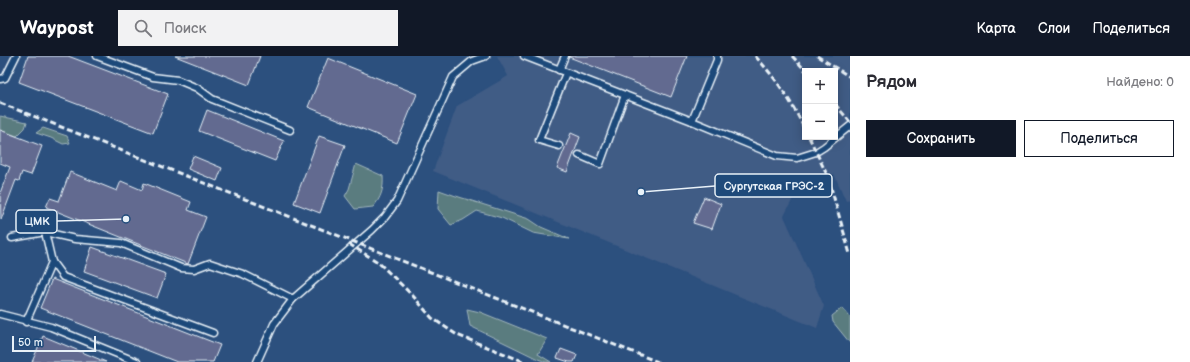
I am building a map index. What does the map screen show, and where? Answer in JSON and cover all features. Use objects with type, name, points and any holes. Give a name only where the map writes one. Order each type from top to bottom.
[{"type":"lane","points":[[0,80],[5,78],[16,56]]},
{"type":"lane","points":[[97,56],[153,77],[178,80],[197,88],[212,99],[290,130]]},
{"type":"lane","points":[[257,362],[274,324],[292,299],[372,230],[397,201],[453,77],[472,61],[486,56]]},
{"type":"lane","points":[[524,56],[692,121],[777,156],[798,158],[824,147],[850,126]]},
{"type":"lane","points":[[559,70],[565,56]]},
{"type":"lane","points":[[692,121],[717,60],[717,56]]},
{"type":"lane","points":[[559,146],[540,140],[566,73]]},
{"type":"lane","points":[[579,155],[600,164],[625,95]]},
{"type":"lane","points":[[12,238],[45,232],[75,238],[120,243],[181,268],[194,270],[210,263],[243,274],[292,299]]},
{"type":"lane","points":[[45,232],[52,262],[63,277],[213,332]]},
{"type":"lane","points":[[26,322],[52,262]]},
{"type":"lane","points":[[0,314],[26,322],[51,327],[137,362]]},
{"type":"shaded area","points":[[497,56],[850,56],[850,200],[846,201],[834,174],[800,185],[784,216],[824,306],[817,328],[433,171],[457,106],[508,76]]},
{"type":"green space","points":[[0,116],[27,122],[25,128],[17,136],[0,130]]},
{"type":"green space","points":[[43,128],[67,136],[70,143],[63,144],[36,133]]},
{"type":"green space","points":[[356,164],[383,176],[381,193],[373,207],[355,209],[345,196],[349,189]]},
{"type":"green space","points":[[439,190],[529,219],[541,227],[569,239],[533,233],[502,218],[477,211],[463,220],[451,225],[438,209]]},
{"type":"green space","points":[[842,308],[850,317],[850,343],[833,322],[832,316]]},
{"type":"green space","points":[[467,309],[480,312],[547,339],[538,354],[551,362],[538,359],[470,326]]},
{"type":"building","points":[[28,56],[68,56],[168,94],[153,133],[19,82]]},
{"type":"building","points":[[175,56],[260,56],[249,85]]},
{"type":"building","points":[[569,56],[687,56],[671,97]]},
{"type":"building","points":[[328,58],[417,94],[397,143],[308,107]]},
{"type":"building","points":[[207,110],[284,141],[275,161],[199,131]]},
{"type":"building","points":[[0,130],[42,146],[31,175],[22,172],[19,181],[16,180],[1,220],[0,193],[10,167],[0,163]]},
{"type":"building","points":[[571,133],[580,137],[567,172],[557,168]]},
{"type":"building","points":[[319,136],[345,145],[320,213],[294,203]]},
{"type":"building","points":[[193,156],[222,168],[217,181],[188,169]]},
{"type":"building","points":[[70,172],[117,191],[121,181],[142,190],[144,183],[191,202],[188,210],[206,217],[188,264],[46,207],[50,198],[59,201]]},
{"type":"building","points":[[704,197],[721,204],[712,229],[693,223]]},
{"type":"building","points":[[92,247],[166,274],[157,298],[84,271]]},
{"type":"building","points":[[52,279],[220,345],[213,362],[177,362],[40,308]]},
{"type":"building","points":[[43,336],[106,362],[32,362]]},
{"type":"building","points":[[561,349],[577,355],[574,362],[557,358]]},
{"type":"railway","points":[[755,56],[783,91],[802,124]]},
{"type":"railway","points":[[792,56],[803,68]]},
{"type":"railway","points":[[817,56],[850,77]]},
{"type":"railway","points":[[0,103],[658,362]]},
{"type":"railway","points":[[838,108],[850,122]]},
{"type":"railway","points":[[810,140],[828,177],[850,254]]},
{"type":"railway","points":[[349,244],[378,262],[413,296],[432,318],[457,335],[525,362]]},
{"type":"place","name":"Сургутская ГРЭС-2","points":[[641,192]]},
{"type":"place","name":"ЦМК","points":[[126,219]]}]
